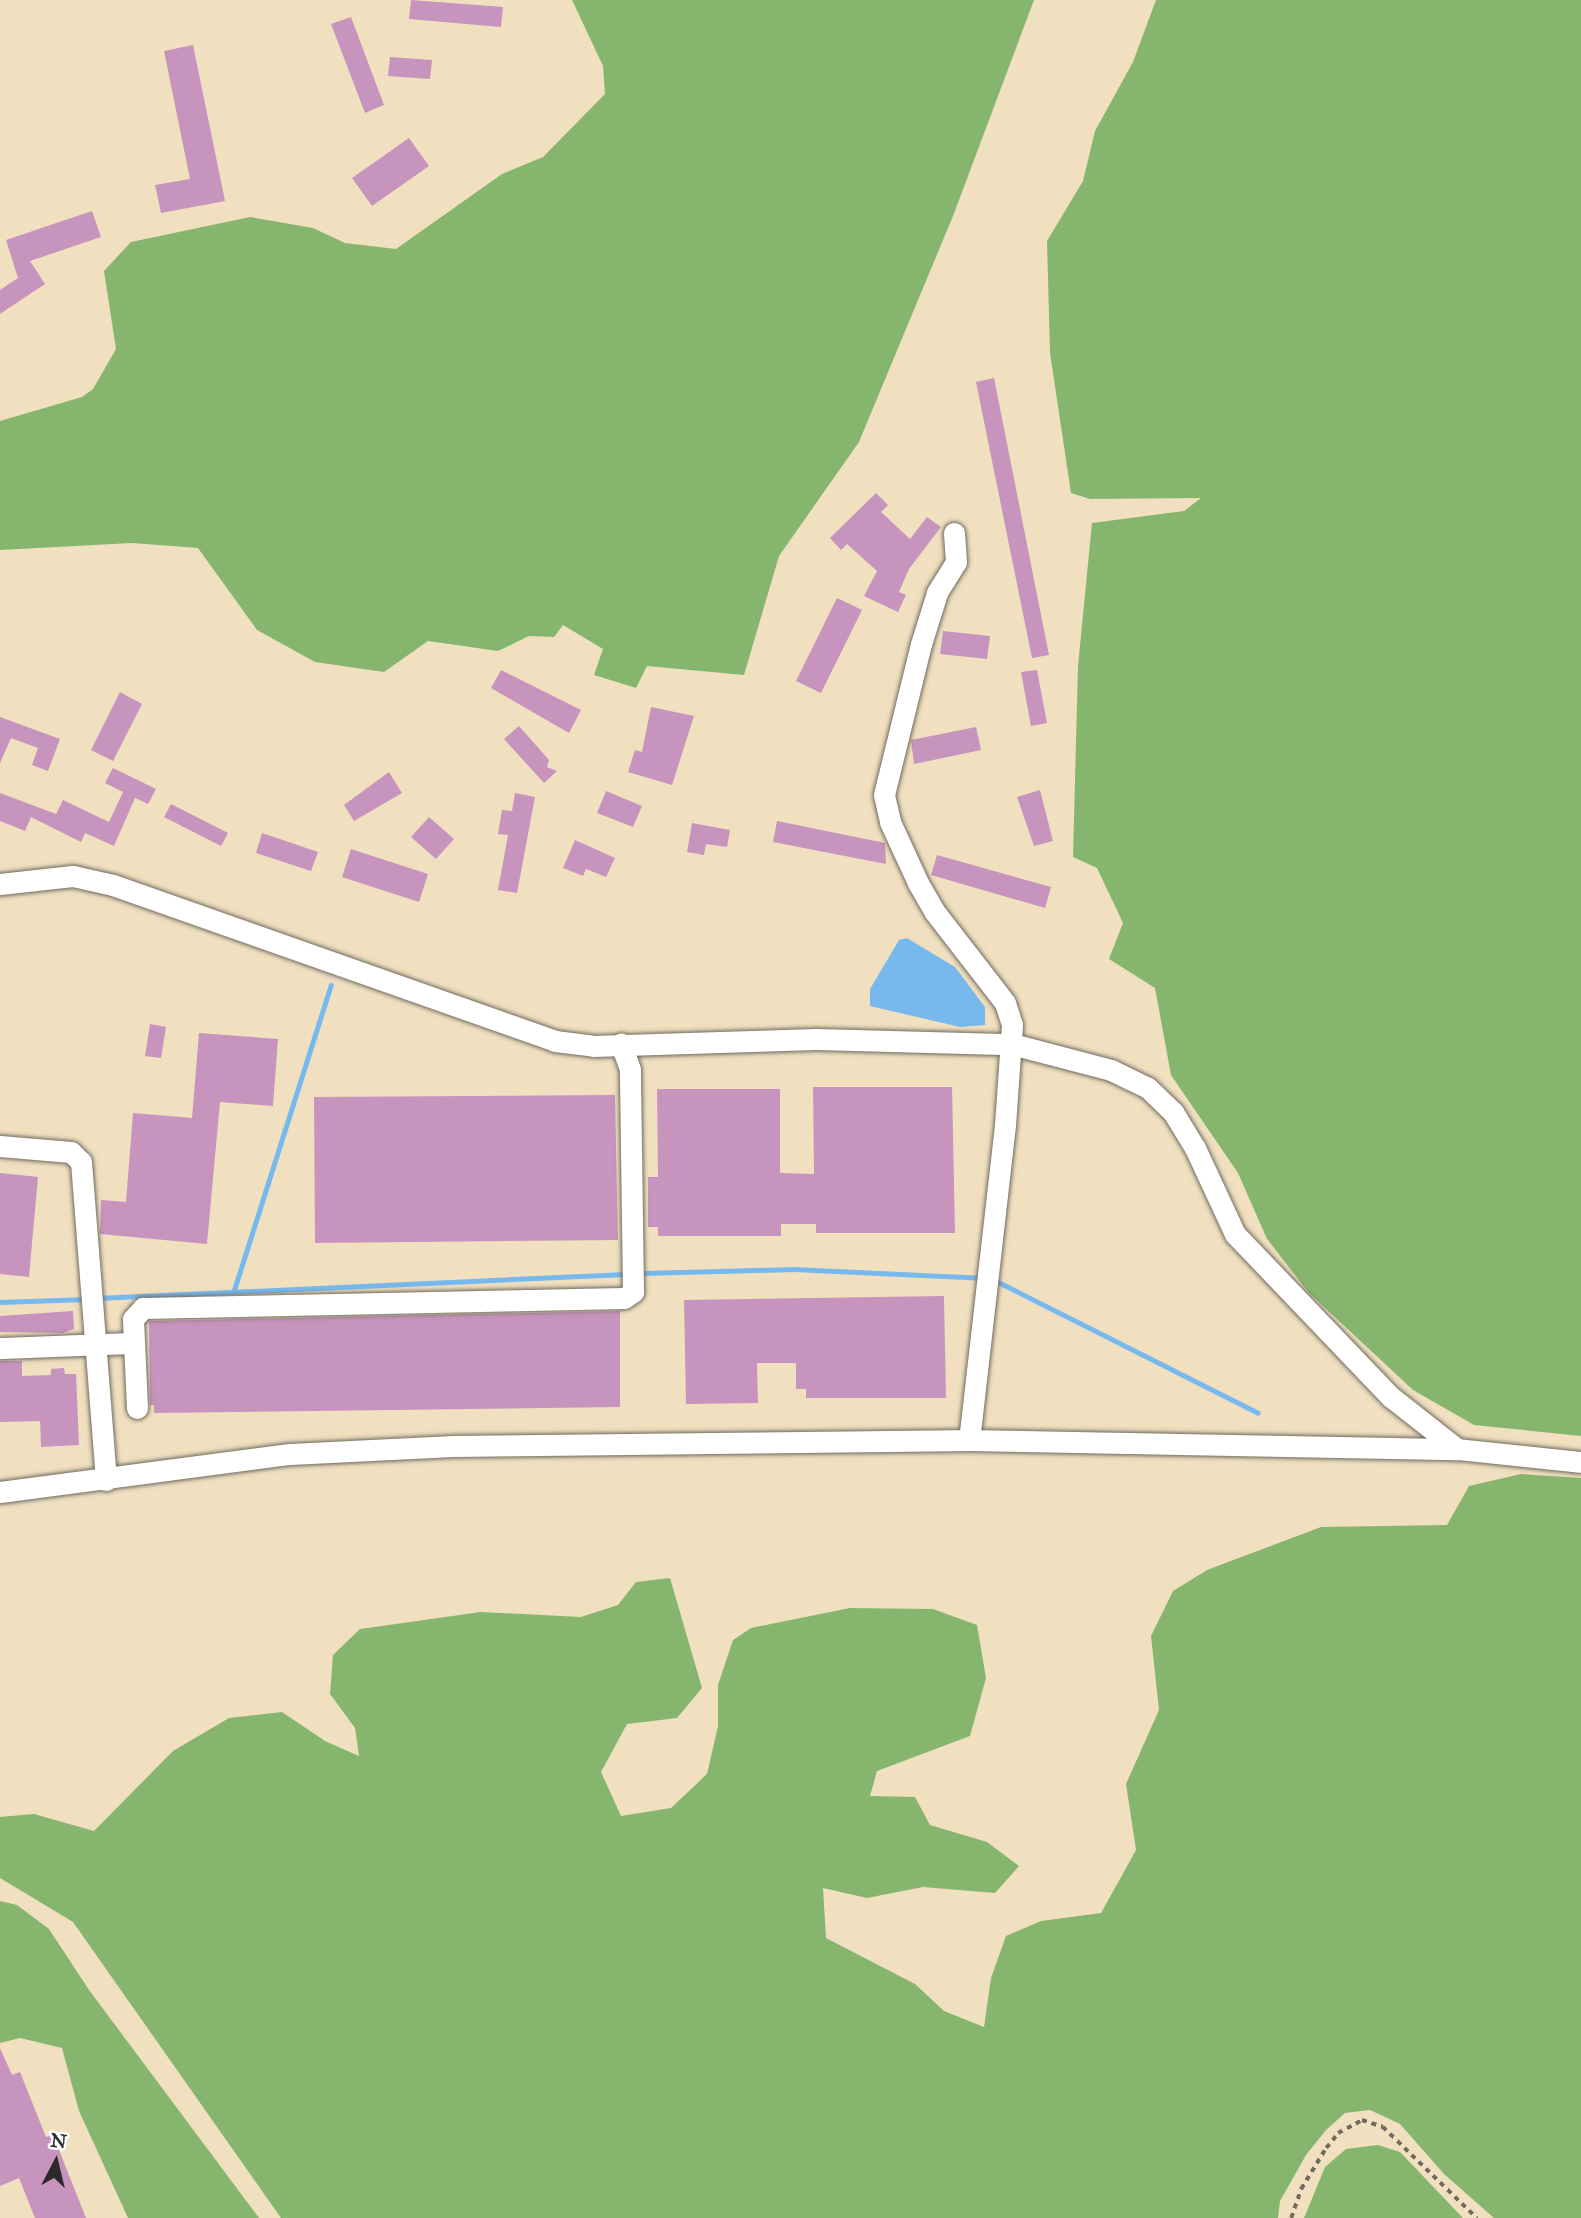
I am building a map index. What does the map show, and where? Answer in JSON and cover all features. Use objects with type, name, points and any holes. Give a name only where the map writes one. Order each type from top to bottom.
[{"type":"street","points":[[954,533],[956,562],[937,593],[920,644],[884,795],[890,822],[934,911],[1005,1003],[1012,1044],[969,1440]]},
{"type":"street","points":[[0,884],[73,876],[113,885],[555,1041],[621,1044],[816,1039],[1012,1044],[1111,1070],[1148,1088],[1173,1112],[1195,1148],[1235,1234],[1391,1397],[1457,1449]]},
{"type":"street","points":[[137,1408],[133,1319],[143,1308],[624,1298],[633,1292],[630,1069],[621,1044]]},
{"type":"street","points":[[0,1146],[71,1152],[81,1162],[106,1480]]},
{"type":"street","points":[[0,1348],[133,1343]]},
{"type":"street","points":[[0,1492],[290,1454],[368,1449],[969,1440],[1457,1449],[1581,1462]]},
{"type":"path","points":[[1291,2218],[1301,2189],[1326,2148],[1338,2133],[1362,2120],[1383,2127],[1477,2218]]},
{"type":"green space","points":[[572,0],[1034,0],[953,216],[859,442],[779,556],[744,675],[647,666],[636,688],[594,675],[603,649],[563,625],[554,637],[529,636],[498,651],[428,641],[384,672],[315,662],[257,630],[198,548],[132,543],[0,550],[0,421],[82,397],[93,389],[116,349],[104,271],[131,242],[250,217],[313,228],[345,243],[396,249],[502,174],[543,157],[605,94],[603,66]]},
{"type":"green space","points":[[1156,0],[1581,0],[1581,1436],[1474,1425],[1413,1390],[1309,1293],[1267,1239],[1238,1173],[1171,1075],[1155,988],[1109,959],[1123,923],[1097,868],[1073,857],[1078,666],[1092,523],[1184,511],[1201,498],[1090,499],[1071,493],[1050,353],[1047,241],[1083,181],[1095,131],[1133,62]]},
{"type":"green space","points":[[1521,1474],[1581,1478],[1581,2218],[1494,2218],[1444,2174],[1400,2124],[1370,2110],[1345,2113],[1326,2130],[1306,2155],[1280,2201],[1278,2218],[281,2218],[73,1922],[0,1878],[0,1817],[34,1814],[94,1831],[173,1751],[229,1718],[282,1712],[325,1741],[359,1756],[355,1728],[330,1694],[333,1655],[360,1629],[481,1612],[581,1617],[618,1605],[636,1582],[670,1578],[702,1688],[677,1718],[627,1724],[601,1772],[621,1816],[671,1808],[707,1774],[718,1726],[718,1685],[733,1640],[751,1628],[850,1608],[933,1609],[977,1625],[986,1678],[970,1736],[877,1771],[870,1796],[915,1797],[930,1825],[987,1842],[1019,1866],[995,1893],[923,1887],[867,1898],[823,1888],[826,1938],[915,1984],[944,2011],[984,2027],[991,1978],[1006,1936],[1041,1921],[1101,1913],[1136,1850],[1126,1784],[1159,1710],[1151,1636],[1173,1591],[1207,1570],[1321,1527],[1447,1525],[1469,1486]]},
{"type":"green space","points":[[0,1901],[17,1905],[49,1929],[89,1990],[259,2218],[128,2218],[79,2111],[62,2048],[20,2038],[0,2043]]},
{"type":"green space","points":[[1378,2145],[1400,2152],[1463,2218],[1304,2218],[1325,2167],[1346,2149]]},
{"type":"water","points":[[907,938],[955,967],[985,1007],[985,1025],[960,1027],[870,1006],[870,989],[899,940]]},
{"type":"building","points":[[411,0],[503,7],[501,27],[409,19]]},
{"type":"building","points":[[351,17],[384,105],[365,113],[331,24]]},
{"type":"building","points":[[193,45],[225,201],[161,213],[155,185],[190,179],[164,51]]},
{"type":"building","points":[[390,57],[432,60],[430,79],[388,76]]},
{"type":"building","points":[[409,138],[429,166],[372,206],[352,178]]},
{"type":"building","points":[[92,211],[101,237],[30,261],[45,284],[0,314],[0,290],[18,278],[6,240]]},
{"type":"building","points":[[994,378],[1049,655],[1032,658],[976,382]]},
{"type":"building","points":[[876,493],[888,505],[881,512],[910,539],[927,517],[941,527],[909,569],[899,592],[906,595],[898,612],[864,596],[877,571],[847,544],[841,550],[830,538]]},
{"type":"building","points":[[837,598],[862,610],[821,693],[796,681]]},
{"type":"building","points":[[943,631],[990,636],[987,659],[940,654]]},
{"type":"building","points":[[501,670],[581,710],[569,733],[491,688]]},
{"type":"building","points":[[1037,670],[1047,723],[1031,726],[1021,672]]},
{"type":"building","points":[[120,692],[142,704],[113,761],[91,750]]},
{"type":"building","points":[[651,707],[694,716],[672,785],[628,772],[635,750],[642,752]]},
{"type":"building","points":[[0,717],[60,739],[48,771],[32,765],[38,748],[11,738],[0,763]]},
{"type":"building","points":[[519,726],[549,760],[547,767],[557,771],[544,783],[504,739]]},
{"type":"building","points":[[976,727],[981,750],[914,764],[911,740]]},
{"type":"building","points":[[113,768],[156,789],[148,804],[135,798],[114,846],[85,833],[81,842],[31,817],[25,831],[0,821],[0,793],[56,814],[63,800],[109,822],[123,792],[105,783]]},
{"type":"building","points":[[389,772],[402,793],[354,821],[344,805]]},
{"type":"building","points":[[1040,790],[1053,841],[1034,846],[1017,797]]},
{"type":"building","points":[[606,791],[642,806],[633,827],[597,813]]},
{"type":"building","points":[[515,793],[535,797],[517,893],[498,890],[508,835],[498,834],[502,810],[512,811]]},
{"type":"building","points":[[171,804],[228,833],[221,846],[164,817]]},
{"type":"building","points":[[429,817],[454,839],[436,859],[411,837]]},
{"type":"building","points":[[777,821],[885,843],[886,864],[773,842]]},
{"type":"building","points":[[692,823],[730,830],[727,847],[706,844],[704,855],[687,852]]},
{"type":"building","points":[[262,833],[318,852],[311,871],[256,853]]},
{"type":"building","points":[[575,840],[615,858],[606,877],[586,869],[583,876],[563,868]]},
{"type":"building","points":[[351,849],[428,874],[419,902],[342,877]]},
{"type":"building","points":[[937,855],[1051,887],[1045,908],[931,875]]},
{"type":"building","points":[[150,1024],[166,1027],[161,1058],[145,1056]]},
{"type":"building","points":[[199,1033],[278,1039],[273,1106],[220,1102],[207,1244],[100,1234],[101,1200],[126,1202],[133,1113],[192,1118]]},
{"type":"building","points":[[813,1087],[952,1087],[955,1233],[816,1233],[816,1224],[781,1224],[781,1236],[658,1236],[658,1227],[648,1227],[648,1177],[658,1177],[657,1089],[780,1089],[780,1173],[814,1174]]},
{"type":"building","points":[[615,1095],[618,1240],[315,1243],[314,1097]]},
{"type":"building","points":[[0,1173],[38,1177],[29,1277],[0,1274]]},
{"type":"building","points":[[944,1296],[946,1398],[806,1398],[806,1389],[796,1389],[796,1363],[757,1363],[758,1403],[686,1404],[684,1300]]},
{"type":"building","points":[[73,1311],[74,1329],[63,1333],[0,1332],[0,1316]]},
{"type":"building","points":[[620,1311],[620,1407],[154,1413],[154,1405],[150,1405],[149,1321]]},
{"type":"building","points":[[0,1361],[22,1361],[22,1376],[51,1375],[51,1369],[64,1368],[65,1374],[76,1374],[79,1445],[41,1447],[40,1421],[0,1422]]},
{"type":"building","points":[[0,2048],[12,2075],[20,2072],[46,2137],[53,2135],[86,2218],[35,2218],[19,2178],[0,2186]]},
{"type":"waterway","points":[[234,1290],[331,985]]},
{"type":"waterway","points":[[644,1273],[793,1269],[981,1278]]},
{"type":"waterway","points":[[97,1298],[625,1274]]},
{"type":"waterway","points":[[996,1281],[1258,1413]]},
{"type":"waterway","points":[[0,1302],[87,1299]]}]
